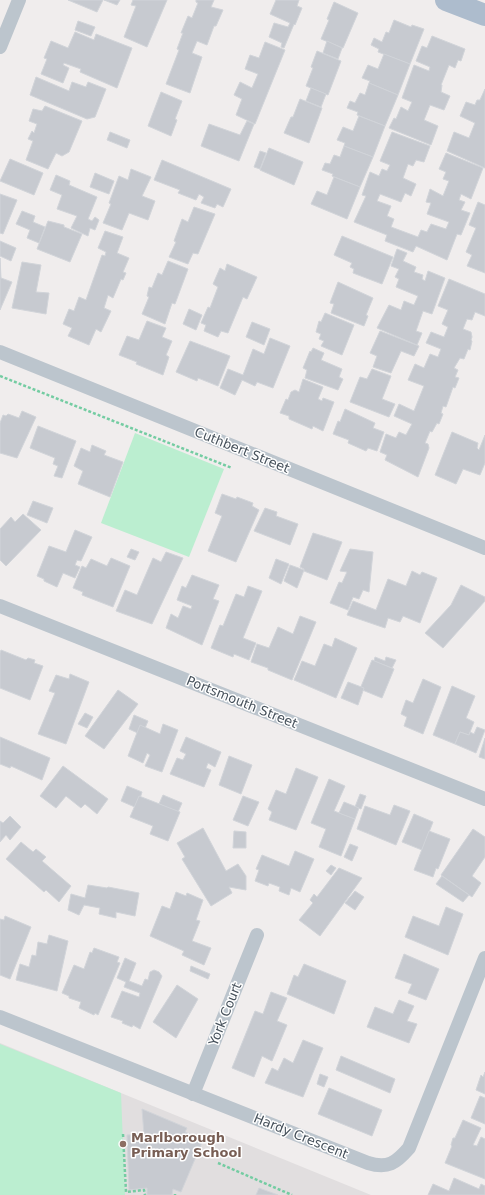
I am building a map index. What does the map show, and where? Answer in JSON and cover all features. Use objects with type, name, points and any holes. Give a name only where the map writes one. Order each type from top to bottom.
[{"type":"main road","points":[[446,0],[485,16]]},
{"type":"street","points":[[0,47],[20,0]]},
{"type":"street","name":"Cuthbert Street","points":[[0,352],[485,548]]},
{"type":"street","name":"Portsmouth Street","points":[[0,606],[485,799]]},
{"type":"street","name":"York Court","points":[[193,1094],[257,935]]},
{"type":"street","name":"Hardy Crescent","points":[[0,1016],[368,1163],[382,1166],[396,1161],[409,1148],[485,958]]},
{"type":"path","points":[[0,376],[232,468]]},
{"type":"path","points":[[123,1134],[126,1192],[144,1190],[145,1195]]},
{"type":"path","points":[[218,1163],[292,1195]]},
{"type":"shaded area","name":"Marlborough Primary School","points":[[0,1043],[121,1093],[371,1195],[0,1195]]},
{"type":"green space","points":[[135,433],[224,469],[189,557],[101,523]]},
{"type":"green space","points":[[0,1044],[121,1093],[125,1195],[0,1195]]},
{"type":"building","points":[[68,0],[103,0],[97,12]]},
{"type":"building","points":[[104,0],[120,0],[117,5]]},
{"type":"building","points":[[133,0],[167,0],[147,47],[124,37],[136,6],[131,5]]},
{"type":"building","points":[[196,0],[214,0],[211,7],[223,10],[216,26],[214,26],[207,45],[197,41],[192,53],[202,57],[190,93],[166,84],[179,50],[177,49],[183,33],[181,33],[188,16],[192,18],[198,3]]},
{"type":"building","points":[[276,0],[299,0],[297,6],[302,8],[284,48],[281,47],[282,43],[269,37],[274,23],[288,27],[290,23],[270,14]]},
{"type":"building","points":[[334,2],[358,13],[343,48],[321,39],[329,20],[327,19]]},
{"type":"building","points":[[394,20],[411,27],[412,25],[424,29],[410,64],[378,52],[379,49],[371,45],[374,38],[382,42],[386,32],[389,33]]},
{"type":"building","points":[[78,21],[95,27],[91,36],[75,30]]},
{"type":"building","points":[[75,32],[94,40],[96,34],[132,48],[117,88],[80,72],[81,69],[64,63],[63,65],[69,68],[63,83],[41,74],[47,59],[44,58],[51,41],[68,48]]},
{"type":"building","points":[[432,36],[465,49],[461,61],[458,60],[455,68],[449,65],[441,85],[441,92],[450,96],[444,110],[430,105],[424,120],[438,126],[431,145],[389,128],[394,118],[396,119],[401,107],[408,111],[412,102],[402,98],[414,65],[429,71],[430,67],[416,61],[422,46],[427,48]]},
{"type":"building","points":[[327,41],[342,48],[338,59],[323,53]]},
{"type":"building","points":[[265,42],[285,50],[255,124],[236,115],[242,99],[234,95],[240,82],[252,88],[258,74],[245,69],[250,55],[259,58]]},
{"type":"building","points":[[317,51],[341,61],[328,95],[306,86],[313,68],[311,67]]},
{"type":"building","points":[[384,54],[410,64],[398,95],[369,83],[370,81],[362,78],[368,65],[378,69]]},
{"type":"building","points":[[36,77],[69,91],[72,82],[86,87],[88,82],[106,89],[95,117],[87,119],[30,95]]},
{"type":"building","points":[[369,83],[398,95],[385,126],[357,115],[358,112],[347,108],[350,101],[355,103],[360,93],[365,95]]},
{"type":"building","points":[[311,88],[326,94],[321,107],[306,101]]},
{"type":"building","points":[[485,89],[485,168],[447,151],[454,132],[469,138],[475,123],[460,116],[466,102],[475,105],[477,100],[480,100]]},
{"type":"building","points":[[161,92],[182,101],[175,119],[177,120],[171,136],[148,126]]},
{"type":"building","points":[[300,99],[322,108],[309,143],[284,133],[291,117],[293,117]]},
{"type":"building","points":[[45,106],[82,121],[69,152],[62,156],[56,153],[48,169],[26,160],[33,141],[28,139],[32,131],[34,133],[37,124],[29,121],[33,109],[42,111]]},
{"type":"building","points":[[359,116],[385,126],[373,157],[344,146],[345,143],[337,140],[343,127],[353,131]]},
{"type":"building","points":[[247,121],[254,124],[239,161],[201,146],[209,124],[240,135]]},
{"type":"building","points":[[110,132],[130,140],[127,148],[107,140]]},
{"type":"building","points":[[392,132],[430,146],[424,162],[416,160],[413,166],[408,164],[403,178],[416,184],[411,196],[405,193],[401,202],[380,194],[377,201],[391,206],[387,216],[394,219],[391,227],[418,237],[421,230],[427,232],[431,224],[446,229],[449,222],[427,214],[431,203],[426,202],[430,189],[443,196],[449,181],[443,179],[446,172],[439,169],[446,153],[483,168],[471,199],[461,194],[459,200],[465,202],[461,210],[470,213],[461,235],[457,234],[447,260],[416,246],[413,252],[385,241],[387,235],[354,222],[366,196],[362,195],[370,172],[379,176],[382,169],[387,171],[390,165],[380,161]]},
{"type":"building","points":[[344,146],[373,157],[360,187],[332,176],[333,174],[322,170],[325,163],[330,164],[334,155],[340,157]]},
{"type":"building","points":[[269,148],[303,162],[294,185],[260,170]]},
{"type":"building","points":[[260,151],[266,153],[260,169],[254,167]]},
{"type":"building","points":[[10,159],[43,173],[34,195],[0,181]]},
{"type":"building","points":[[162,160],[231,189],[223,207],[217,204],[215,208],[201,203],[204,197],[199,194],[196,200],[178,193],[180,190],[154,180]]},
{"type":"building","points":[[131,169],[151,177],[142,196],[155,201],[148,220],[129,213],[122,230],[103,223],[111,204],[109,203],[119,176],[128,180]]},
{"type":"building","points":[[95,173],[114,181],[109,194],[90,187]]},
{"type":"building","points":[[56,175],[70,181],[69,185],[97,197],[88,219],[92,221],[95,217],[99,220],[95,230],[90,228],[88,236],[71,228],[77,216],[57,209],[62,195],[50,190]]},
{"type":"building","points":[[334,177],[360,187],[347,219],[311,204],[317,191],[327,195]]},
{"type":"building","points":[[0,194],[17,200],[3,234],[0,233]]},
{"type":"building","points":[[478,202],[485,205],[485,273],[467,266],[472,255],[466,252],[476,228],[469,225]]},
{"type":"building","points":[[194,207],[215,214],[198,254],[193,253],[188,264],[169,257],[176,242],[174,241],[182,219],[188,222]]},
{"type":"building","points":[[22,211],[35,216],[33,222],[45,227],[39,243],[27,238],[30,230],[16,224]]},
{"type":"building","points":[[48,221],[64,225],[64,227],[82,234],[70,262],[37,249]]},
{"type":"building","points":[[105,231],[123,237],[117,253],[129,258],[123,272],[126,273],[123,280],[121,279],[113,298],[108,295],[104,308],[111,311],[101,332],[96,329],[89,345],[68,336],[72,328],[63,324],[69,309],[74,311],[79,297],[86,300],[102,255],[105,256],[106,252],[98,248]]},
{"type":"building","points":[[342,236],[393,257],[382,284],[353,273],[354,269],[350,267],[352,263],[334,255]]},
{"type":"building","points":[[0,241],[16,248],[11,261],[0,256]]},
{"type":"building","points":[[397,249],[407,253],[403,261],[416,267],[414,272],[423,275],[422,279],[425,281],[428,271],[445,278],[432,314],[423,311],[416,331],[422,333],[417,345],[377,328],[389,305],[401,310],[404,301],[414,305],[418,296],[396,287],[399,279],[395,277],[399,269],[391,266]]},
{"type":"building","points":[[0,258],[1,278],[12,282],[0,310]]},
{"type":"building","points":[[168,261],[188,269],[175,304],[172,303],[165,324],[142,314],[149,297],[147,296],[149,287],[152,288],[158,273],[162,275]]},
{"type":"building","points":[[22,262],[41,265],[36,292],[49,293],[46,314],[12,308]]},
{"type":"building","points":[[227,264],[257,277],[247,299],[243,297],[228,333],[221,331],[218,337],[204,331],[206,325],[201,323],[208,307],[210,308],[218,287],[213,284],[220,268],[225,271]]},
{"type":"building","points":[[449,279],[485,294],[485,316],[475,312],[472,320],[467,319],[463,329],[471,332],[472,341],[470,350],[468,349],[464,359],[460,358],[454,368],[458,370],[455,377],[459,378],[455,388],[453,387],[446,407],[443,406],[441,413],[443,414],[439,424],[437,423],[432,432],[430,431],[425,443],[428,444],[429,448],[418,477],[385,460],[387,455],[380,452],[386,434],[396,438],[399,432],[406,435],[412,424],[394,416],[399,404],[414,411],[424,386],[408,380],[415,364],[424,368],[430,354],[438,357],[441,349],[426,343],[431,332],[444,337],[448,327],[442,324],[448,310],[438,306]]},
{"type":"building","points":[[338,282],[373,298],[366,315],[368,316],[364,326],[331,313],[334,304],[330,303]]},
{"type":"building","points":[[189,309],[202,315],[196,330],[183,324]]},
{"type":"building","points":[[325,313],[354,325],[342,355],[321,346],[324,341],[319,339],[321,334],[316,332],[319,321],[321,322]]},
{"type":"building","points":[[147,321],[166,328],[162,337],[172,341],[166,355],[169,357],[163,375],[119,355],[127,336],[139,340]]},
{"type":"building","points":[[252,322],[270,329],[264,345],[246,337]]},
{"type":"building","points":[[380,331],[419,346],[414,356],[401,351],[391,373],[373,367],[377,356],[370,353]]},
{"type":"building","points":[[270,338],[290,346],[273,388],[257,382],[255,386],[242,380],[235,395],[220,388],[228,369],[243,375],[253,349],[264,354]]},
{"type":"building","points":[[190,341],[230,356],[218,386],[198,378],[197,381],[176,372]]},
{"type":"building","points":[[313,348],[324,353],[321,360],[342,369],[339,377],[343,379],[338,390],[305,378],[307,370],[303,368],[310,351],[311,352]]},
{"type":"building","points":[[372,369],[391,376],[382,399],[395,404],[389,417],[350,402],[360,377],[367,379]]},
{"type":"building","points":[[303,379],[323,387],[318,399],[322,401],[323,398],[334,402],[323,431],[313,426],[312,429],[289,419],[289,416],[280,413],[291,392],[295,390],[299,392]]},
{"type":"building","points":[[345,409],[375,423],[373,428],[384,432],[377,451],[368,448],[366,451],[348,443],[349,440],[333,434]]},
{"type":"building","points":[[22,411],[36,417],[17,458],[0,453],[0,423],[3,415],[6,416],[8,414],[19,418]]},
{"type":"building","points":[[38,426],[76,441],[62,478],[54,476],[58,466],[53,464],[55,458],[30,448]]},
{"type":"building","points":[[452,432],[478,443],[477,448],[479,450],[485,435],[485,463],[480,475],[463,469],[456,484],[435,475]]},
{"type":"building","points":[[92,445],[106,451],[104,455],[123,462],[110,497],[78,484],[83,471],[74,466],[81,448],[90,452]]},
{"type":"building","points":[[222,494],[236,499],[237,497],[253,503],[252,506],[259,510],[236,562],[208,551],[222,516],[215,513]]},
{"type":"building","points":[[33,501],[53,508],[47,523],[27,515]]},
{"type":"building","points":[[265,508],[277,512],[276,516],[298,524],[290,545],[254,531]]},
{"type":"building","points":[[23,514],[41,530],[6,566],[0,560],[0,529],[11,517],[15,522]]},
{"type":"building","points":[[75,530],[92,537],[81,561],[77,560],[75,565],[80,567],[75,578],[63,573],[57,587],[37,576],[49,546],[66,552]]},
{"type":"building","points":[[313,533],[342,542],[327,580],[304,571],[304,569],[300,567]]},
{"type":"building","points":[[131,549],[139,552],[135,560],[127,557]]},
{"type":"building","points":[[350,549],[373,552],[369,592],[363,590],[359,599],[353,597],[348,610],[330,603],[339,582],[342,583],[347,572],[340,571]]},
{"type":"building","points":[[166,552],[183,558],[152,624],[116,611],[125,590],[137,595],[153,558],[161,562]]},
{"type":"building","points":[[111,558],[130,566],[113,607],[82,595],[83,592],[73,588],[82,566],[86,568],[91,559],[107,566]]},
{"type":"building","points":[[276,559],[289,564],[281,584],[269,578]]},
{"type":"building","points":[[290,565],[304,570],[297,588],[284,581]]},
{"type":"building","points":[[412,571],[420,575],[422,572],[437,578],[420,623],[403,616],[400,622],[388,618],[385,628],[347,615],[353,601],[376,610],[388,579],[406,586]]},
{"type":"building","points":[[192,575],[219,585],[213,599],[219,601],[202,645],[166,628],[171,614],[178,618],[183,606],[191,609],[192,606],[177,600],[182,586],[186,588]]},
{"type":"building","points":[[461,585],[485,597],[485,601],[443,648],[425,633],[451,605]]},
{"type":"building","points":[[248,586],[262,591],[243,638],[256,643],[249,660],[234,654],[233,657],[211,648],[220,625],[223,626],[236,594],[244,597]]},
{"type":"building","points":[[300,616],[316,622],[292,680],[268,670],[268,668],[251,662],[257,644],[269,648],[278,627],[293,634]]},
{"type":"building","points":[[335,638],[357,648],[336,698],[294,680],[302,661],[315,666],[324,644],[332,647]]},
{"type":"building","points":[[1,650],[26,660],[28,658],[35,660],[34,663],[43,666],[30,700],[0,688]]},
{"type":"building","points":[[375,657],[385,661],[386,657],[396,660],[392,668],[374,661]]},
{"type":"building","points":[[372,660],[394,669],[382,698],[360,689]]},
{"type":"building","points":[[70,674],[89,682],[66,744],[38,734],[55,693],[49,691],[56,675],[69,679]]},
{"type":"building","points":[[423,679],[441,687],[423,734],[404,726],[407,717],[401,714],[406,700],[413,703]]},
{"type":"building","points":[[348,682],[364,688],[358,705],[341,698]]},
{"type":"building","points":[[452,686],[475,696],[466,718],[474,722],[469,735],[460,732],[455,744],[433,735]]},
{"type":"building","points":[[118,690],[138,704],[104,749],[85,736]]},
{"type":"building","points":[[85,713],[93,717],[87,728],[78,724]]},
{"type":"building","points":[[134,715],[148,721],[142,735],[129,729]]},
{"type":"building","points":[[163,724],[178,730],[162,772],[145,766],[150,755],[147,753],[143,763],[128,756],[140,725],[160,734]]},
{"type":"building","points":[[477,727],[485,730],[476,753],[455,744],[460,732],[469,735],[470,732],[474,734]]},
{"type":"building","points":[[0,737],[50,758],[42,780],[11,766],[10,768],[0,764]]},
{"type":"building","points":[[186,737],[221,752],[215,767],[208,763],[206,768],[211,770],[204,787],[170,774],[177,758],[183,760],[186,754],[180,751]]},
{"type":"building","points":[[485,738],[485,759],[479,757]]},
{"type":"building","points":[[229,756],[252,765],[241,794],[219,785]]},
{"type":"building","points":[[63,766],[108,799],[97,814],[85,804],[81,808],[66,796],[56,808],[40,796]]},
{"type":"building","points":[[296,768],[318,777],[296,830],[269,820],[272,812],[268,809],[276,790],[286,794]]},
{"type":"building","points":[[329,779],[345,786],[334,811],[355,819],[341,856],[319,847],[326,829],[311,823]]},
{"type":"building","points":[[127,786],[142,792],[137,808],[121,801]]},
{"type":"building","points":[[360,794],[366,796],[361,809],[355,807]]},
{"type":"building","points":[[163,795],[182,803],[178,812],[159,804]]},
{"type":"building","points":[[139,796],[180,812],[168,841],[150,834],[153,826],[130,817]]},
{"type":"building","points":[[243,796],[259,802],[248,826],[233,820]]},
{"type":"building","points":[[344,802],[359,808],[355,819],[339,813]]},
{"type":"building","points":[[394,805],[410,811],[396,845],[357,829],[365,806],[390,815]]},
{"type":"building","points":[[414,814],[433,822],[422,850],[402,842]]},
{"type":"building","points":[[10,816],[21,827],[10,840],[6,835],[0,842],[0,821],[3,823]]},
{"type":"building","points":[[203,828],[226,871],[238,864],[246,876],[246,890],[229,887],[232,893],[211,906],[182,859],[185,857],[177,843]]},
{"type":"building","points":[[473,829],[485,837],[485,857],[472,876],[481,883],[472,897],[441,875]]},
{"type":"building","points":[[234,831],[246,832],[246,848],[233,848]]},
{"type":"building","points":[[429,831],[450,839],[438,869],[436,868],[433,877],[414,870]]},
{"type":"building","points":[[21,842],[33,852],[36,849],[46,857],[42,861],[71,886],[59,902],[46,890],[44,892],[6,859]]},
{"type":"building","points":[[350,844],[358,847],[352,861],[344,857]]},
{"type":"building","points":[[295,851],[314,859],[300,892],[291,888],[289,895],[279,891],[280,887],[269,883],[268,886],[255,881],[259,870],[256,869],[262,855],[289,866]]},
{"type":"building","points":[[331,865],[336,868],[331,875],[326,871]]},
{"type":"building","points":[[339,868],[362,878],[320,936],[299,920],[313,903],[310,900],[314,894],[317,897]]},
{"type":"building","points":[[442,876],[469,895],[463,902],[436,884]]},
{"type":"building","points":[[88,885],[139,893],[135,916],[116,912],[116,918],[99,914],[100,908],[84,905],[79,915],[68,910],[71,894],[85,898]]},
{"type":"building","points":[[355,891],[364,897],[355,910],[345,903]]},
{"type":"building","points":[[176,892],[186,896],[187,893],[203,900],[196,920],[200,921],[192,941],[211,948],[204,965],[182,955],[184,951],[150,936],[162,906],[170,909]]},
{"type":"building","points":[[446,907],[463,914],[448,955],[405,937],[413,916],[439,926]]},
{"type":"building","points":[[5,916],[31,927],[10,979],[0,975],[0,919],[4,920]]},
{"type":"building","points":[[49,935],[68,941],[57,991],[16,980],[20,964],[29,967],[32,955],[36,956],[38,942],[47,944]]},
{"type":"building","points":[[94,948],[119,957],[117,962],[120,963],[98,1015],[95,1013],[94,1015],[79,1008],[81,1002],[69,998],[69,996],[62,993],[74,965],[84,969],[90,952],[92,953]]},
{"type":"building","points":[[404,954],[439,969],[426,1000],[408,993],[412,984],[395,978]]},
{"type":"building","points":[[125,958],[136,963],[129,981],[142,986],[145,979],[148,980],[150,972],[154,970],[159,972],[162,976],[140,1029],[133,1025],[132,1027],[122,1023],[123,1021],[111,1017],[122,991],[139,997],[140,993],[124,987],[126,982],[117,978]]},
{"type":"building","points":[[304,964],[346,981],[334,1014],[287,994],[294,975],[298,977]]},
{"type":"building","points":[[191,966],[210,974],[208,979],[190,971]]},
{"type":"building","points":[[177,985],[198,999],[176,1038],[153,1022]]},
{"type":"building","points":[[271,992],[287,998],[277,1021],[287,1025],[272,1061],[262,1056],[254,1077],[232,1068],[255,1011],[263,1014]]},
{"type":"building","points":[[399,1000],[414,1006],[407,1021],[417,1024],[409,1043],[367,1027],[375,1007],[393,1014]]},
{"type":"building","points":[[303,1040],[323,1048],[303,1097],[265,1083],[272,1068],[278,1071],[284,1058],[293,1063]]},
{"type":"building","points":[[341,1056],[395,1079],[390,1093],[336,1070]]},
{"type":"building","points":[[485,1072],[485,1094],[476,1090],[481,1075],[483,1077]]},
{"type":"building","points":[[320,1074],[328,1077],[324,1087],[317,1084]]},
{"type":"building","points":[[329,1088],[382,1110],[372,1136],[318,1114]]},
{"type":"building","points":[[480,1096],[485,1098],[485,1124],[471,1118]]},
{"type":"building","points":[[142,1109],[187,1128],[185,1132],[203,1140],[181,1192],[173,1189],[172,1195],[147,1195],[147,1188],[129,1190],[127,1135],[144,1134]]},
{"type":"building","points":[[463,1120],[481,1128],[473,1145],[477,1146],[481,1137],[485,1139],[485,1179],[445,1163],[452,1146],[453,1138],[455,1138]]},
{"type":"building","points":[[454,1178],[479,1189],[481,1184],[485,1186],[485,1195],[428,1195],[433,1184],[449,1191]]},
{"type":"building","points":[[259,1188],[278,1195],[256,1195]]},
{"type":"place","name":"Marlborough Primary School","points":[[123,1144]]}]
